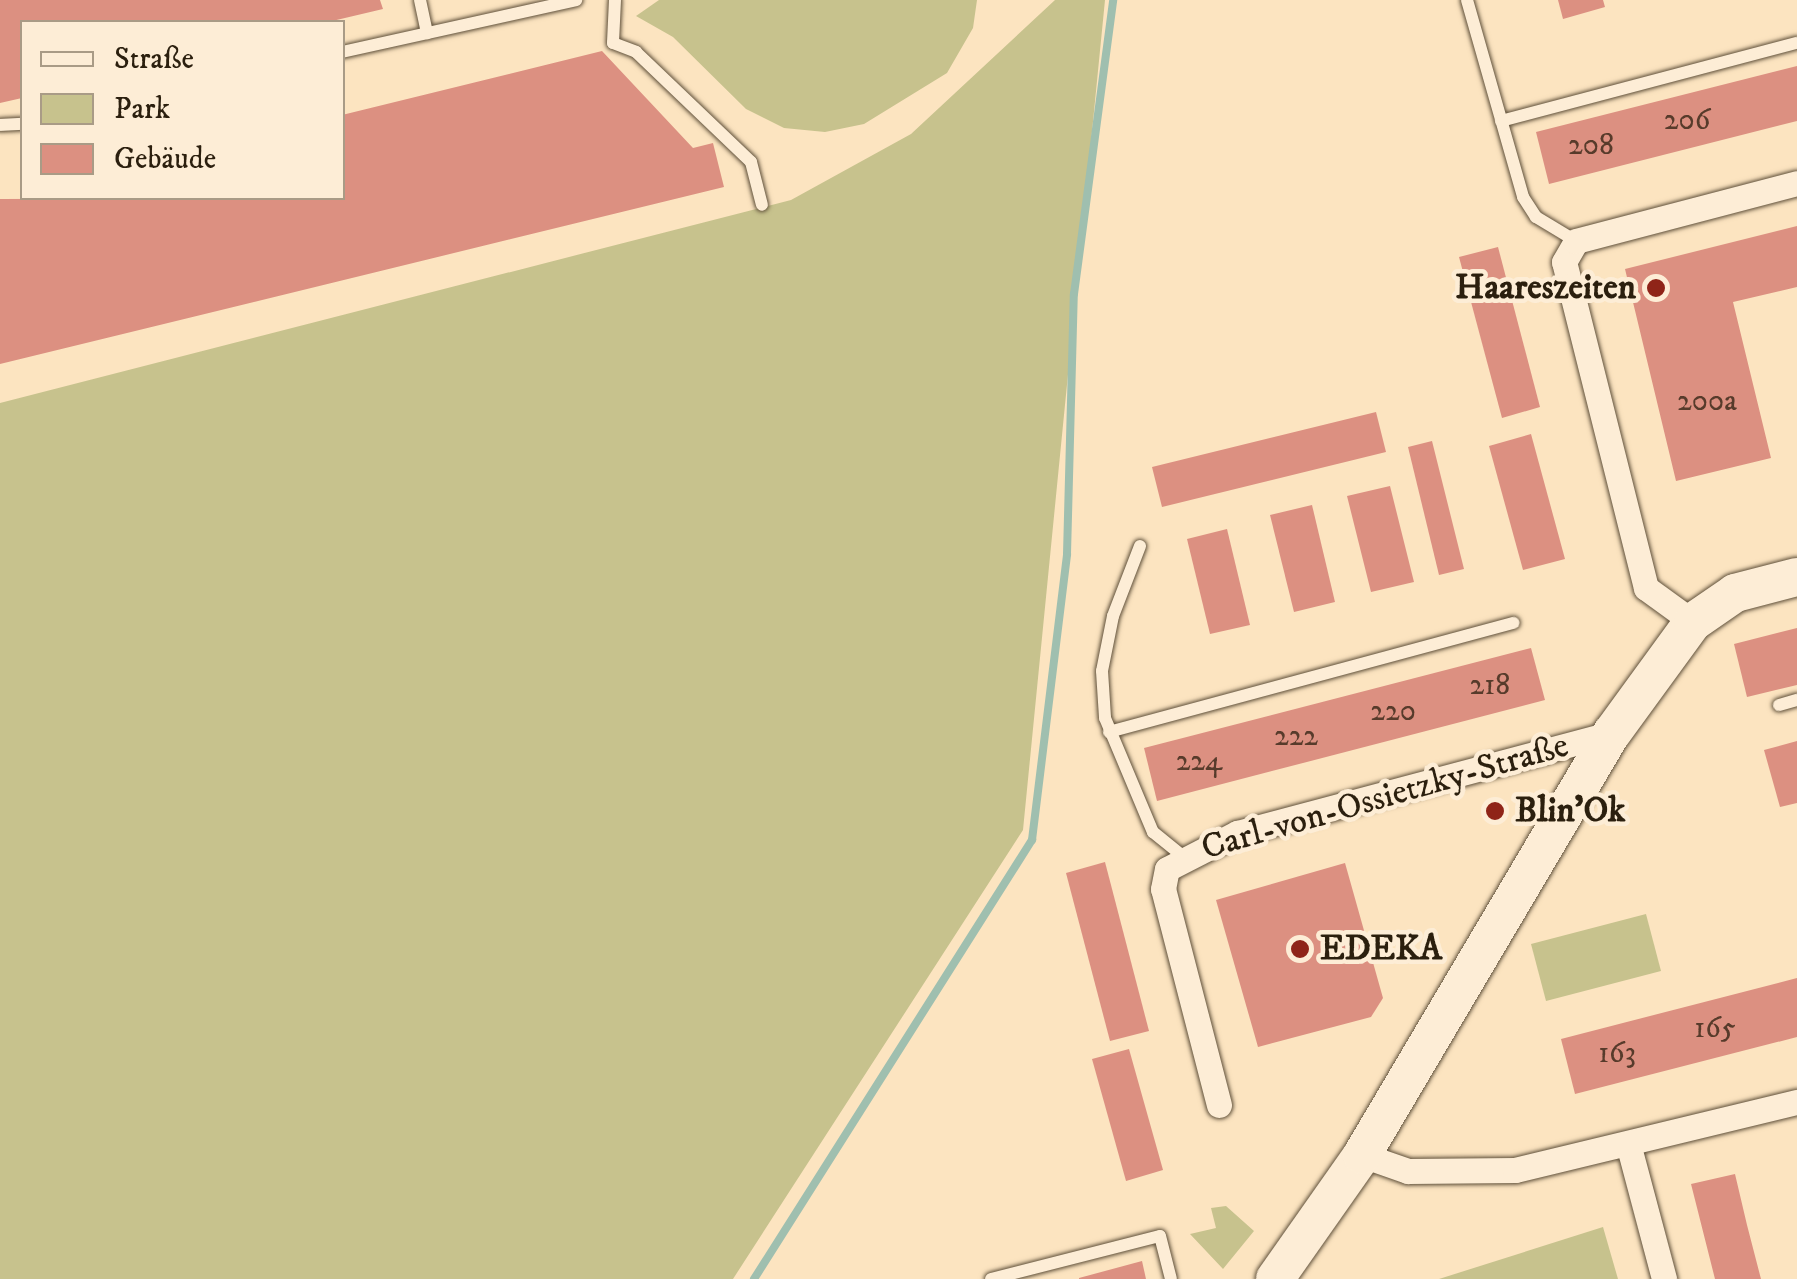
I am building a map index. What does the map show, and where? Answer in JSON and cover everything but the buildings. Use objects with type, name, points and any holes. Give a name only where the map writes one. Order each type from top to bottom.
[{"type":"street","points":[[1693,622],[1646,588],[1566,292],[1564,262],[1576,241],[1797,183]]},
{"type":"street","name":"Carl-von-Ossietzky-Straße","points":[[1275,1279],[1362,1155],[1612,733],[1693,622],[1735,594],[1797,577]]},
{"type":"street","name":"Carl-von-Ossietzky-Straße","points":[[1219,1105],[1162,889],[1166,869],[1181,855],[1612,733]]},
{"type":"street","points":[[1362,1155],[1446,1174],[1629,1147],[1797,1102]]},
{"type":"street","points":[[1629,1147],[1664,1279]]},
{"type":"lane","points":[[420,0],[427,33]]},
{"type":"lane","points":[[345,51],[576,0]]},
{"type":"lane","points":[[615,0],[614,43],[636,52],[751,162],[762,205]]},
{"type":"lane","points":[[1467,0],[1523,196],[1536,217],[1576,241]]},
{"type":"lane","points":[[1501,121],[1797,43]]},
{"type":"lane","points":[[1140,546],[1112,616],[1102,671],[1109,732],[1153,832],[1181,855]]},
{"type":"lane","points":[[1109,732],[1514,623]]},
{"type":"lane","points":[[1779,705],[1797,700]]},
{"type":"lane","points":[[991,1279],[1160,1236],[1170,1279]]},
{"type":"green space","points":[[659,0],[977,0],[973,28],[947,73],[864,124],[825,132],[784,128],[746,109],[673,37],[636,16]]},
{"type":"green space","points":[[1055,0],[1105,0],[1023,830],[733,1279],[0,1279],[0,403],[791,200],[911,134]]},
{"type":"green space","points":[[1646,914],[1661,971],[1546,1001],[1531,944]]},
{"type":"green space","points":[[1226,1206],[1254,1231],[1223,1269],[1190,1234],[1216,1228],[1211,1208]]},
{"type":"green space","points":[[1603,1227],[1618,1279],[1439,1279]]},
{"type":"waterway","points":[[754,1279],[1032,840],[1067,554],[1074,294],[1113,0]]},
{"type":"place","name":"Haareszeiten","points":[[1656,288]]},
{"type":"place","name":"Blin'Ok","points":[[1495,811]]},
{"type":"place","name":"EDEKA","points":[[1300,949]]}]
